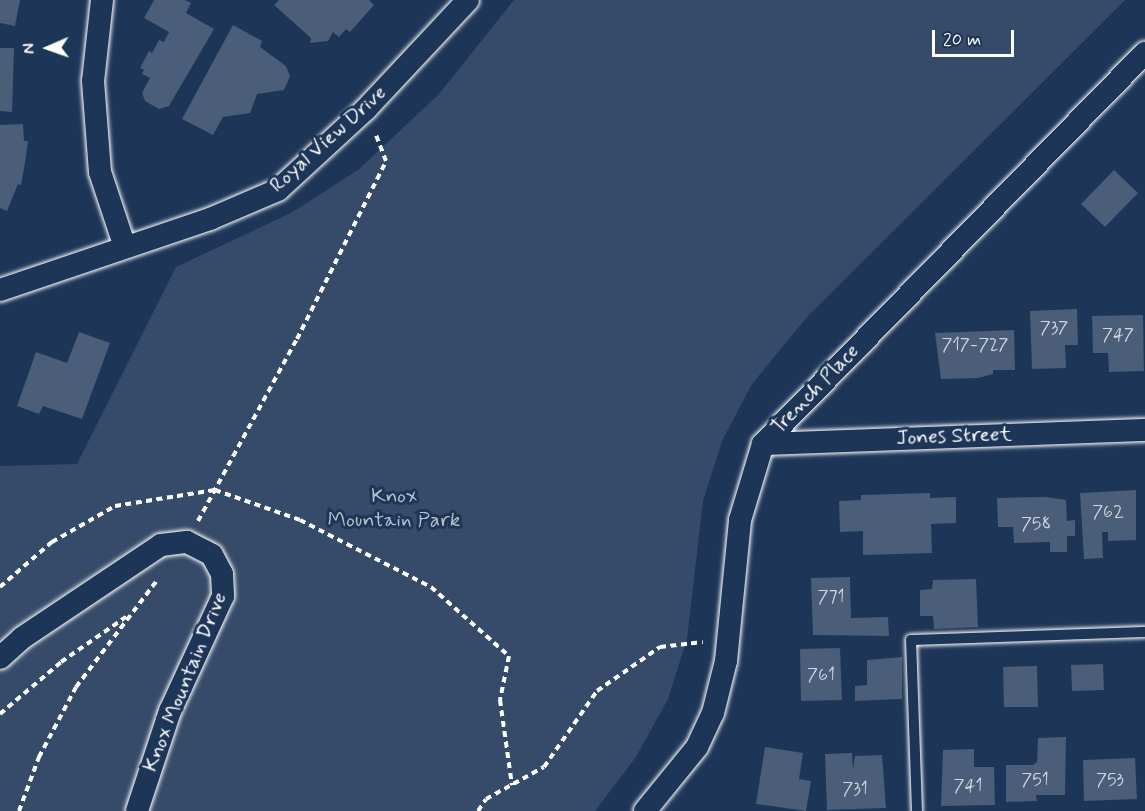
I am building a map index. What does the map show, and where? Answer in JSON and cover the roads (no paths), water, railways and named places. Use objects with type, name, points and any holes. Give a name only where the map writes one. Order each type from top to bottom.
[{"type":"street","points":[[102,0],[93,81],[100,172],[125,247]]},
{"type":"street","name":"Royal View Drive","points":[[0,290],[210,219],[278,190],[366,109],[468,0]]},
{"type":"street","name":"Trench Place","points":[[645,811],[681,768],[706,730],[720,689],[740,520],[763,444],[1145,53]]},
{"type":"street","name":"Jones Street","points":[[763,444],[1145,430]]},
{"type":"street","name":"Knox Mountain Drive","points":[[0,658],[22,638],[167,543],[187,542],[206,550],[216,561],[224,582],[223,596],[170,711],[137,811]]},
{"type":"lane","points":[[917,811],[911,640],[1145,632]]},
{"type":"park label","name":"Knox Mountain Park","points":[[394,508]]}]
